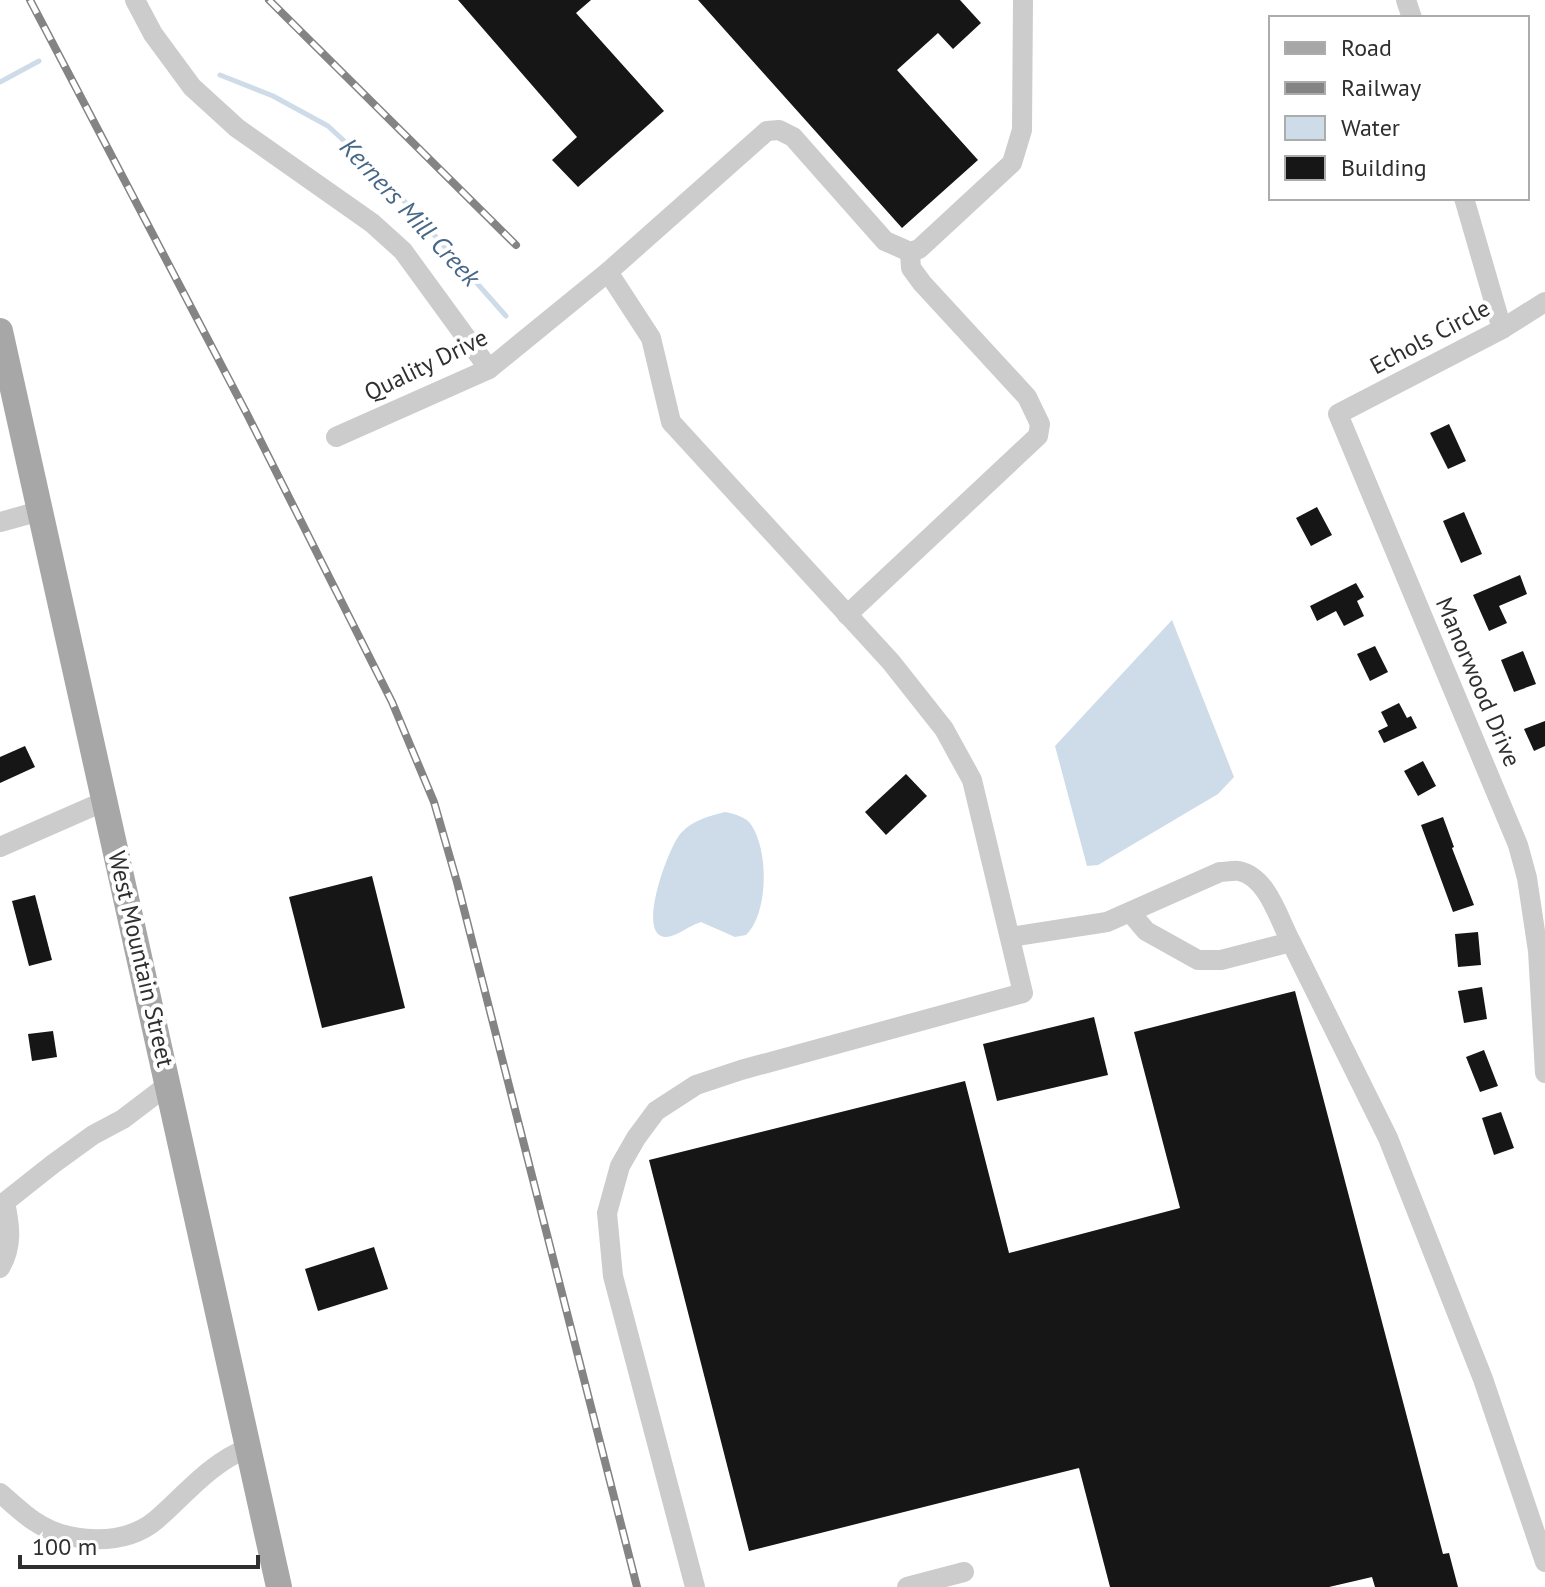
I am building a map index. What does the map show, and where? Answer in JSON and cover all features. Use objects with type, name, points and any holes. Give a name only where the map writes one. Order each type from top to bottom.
[{"type":"main road","name":"West Mountain Street","points":[[0,331],[279,1587]]},
{"type":"street","points":[[135,0],[153,34],[192,87],[237,128],[372,223],[403,251],[489,369]]},
{"type":"street","points":[[847,615],[1038,436],[1040,424],[1027,397],[922,283],[911,268],[910,252],[919,249],[1012,163],[1022,130],[1023,0]]},
{"type":"street","name":"Quality Drive","points":[[336,437],[489,369],[608,272],[767,131],[779,130],[793,137],[885,241],[910,252]]},
{"type":"street","points":[[1465,200],[1502,329]]},
{"type":"street","points":[[608,272],[651,338],[671,422],[891,662],[944,729],[972,780],[1023,993],[696,1085],[656,1111],[620,1166],[607,1213],[613,1276],[695,1587]]},
{"type":"street","name":"Echols Circle","points":[[1338,414],[1502,329],[1545,302]]},
{"type":"street","name":"Manorwood Drive","points":[[1338,414],[1518,845],[1527,878],[1538,951],[1545,1073]]},
{"type":"street","points":[[0,522],[40,511]]},
{"type":"street","points":[[0,847],[105,801]]},
{"type":"street","points":[[1010,937],[1107,922],[1220,872],[1238,871],[1258,882],[1388,1138],[1483,1379],[1545,1562]]},
{"type":"street","points":[[1130,912],[1146,931],[1198,960],[1221,960],[1291,942]]},
{"type":"street","points":[[0,1268],[9,1253],[11,1228],[3,1204],[93,1135],[123,1119],[169,1084]]},
{"type":"street","points":[[0,1493],[36,1522],[57,1532],[114,1541],[153,1523],[215,1466],[248,1448]]},
{"type":"street","points":[[907,1587],[964,1572]]},
{"type":"water","points":[[1172,620],[1234,777],[1218,794],[1098,865],[1087,866],[1055,746]]},
{"type":"water","points":[[725,812],[750,823],[758,838],[764,883],[759,913],[753,925],[746,935],[735,937],[701,922],[675,935],[661,936],[655,930],[654,903],[676,841],[696,822]]},
{"type":"building","points":[[458,0],[591,0],[576,13],[664,111],[578,187],[552,160],[577,137]]},
{"type":"building","points":[[698,0],[960,0],[981,23],[953,49],[938,33],[897,70],[978,160],[902,228]]},
{"type":"building","points":[[1449,424],[1466,461],[1448,469],[1430,433]]},
{"type":"building","points":[[1317,507],[1332,535],[1311,546],[1296,518]]},
{"type":"building","points":[[1464,512],[1482,554],[1461,563],[1443,521]]},
{"type":"building","points":[[1520,575],[1527,594],[1499,606],[1507,623],[1489,631],[1473,595]]},
{"type":"building","points":[[1356,583],[1364,597],[1357,601],[1364,616],[1344,626],[1336,611],[1317,621],[1310,606]]},
{"type":"building","points":[[1375,646],[1388,672],[1370,681],[1357,654]]},
{"type":"building","points":[[1523,651],[1536,684],[1514,692],[1501,660]]},
{"type":"building","points":[[1399,703],[1417,728],[1384,743],[1378,731],[1388,726],[1381,712]]},
{"type":"building","points":[[1545,721],[1545,746],[1534,751],[1524,729]]},
{"type":"building","points":[[25,746],[35,767],[0,783],[0,757]]},
{"type":"building","points":[[1423,761],[1436,786],[1418,796],[1404,771]]},
{"type":"building","points":[[906,774],[927,796],[886,835],[865,812]]},
{"type":"building","points":[[1443,817],[1474,905],[1453,912],[1421,825]]},
{"type":"building","points":[[372,876],[405,1008],[322,1028],[289,897]]},
{"type":"building","points":[[35,895],[52,960],[29,966],[12,901]]},
{"type":"building","points":[[1478,932],[1481,965],[1458,967],[1455,934]]},
{"type":"building","points":[[1482,987],[1487,1019],[1464,1023],[1458,991]]},
{"type":"building","points":[[1295,991],[1443,1554],[1449,1553],[1458,1587],[1375,1587],[1372,1577],[1329,1587],[1110,1587],[1079,1468],[749,1551],[649,1160],[965,1081],[1009,1253],[1180,1208],[1134,1032]]},
{"type":"building","points":[[1094,1017],[1108,1075],[997,1101],[983,1044]]},
{"type":"building","points":[[53,1031],[57,1057],[32,1061],[28,1034]]},
{"type":"building","points":[[1484,1050],[1498,1086],[1480,1092],[1466,1057]]},
{"type":"building","points":[[1501,1112],[1514,1148],[1494,1155],[1482,1118]]},
{"type":"building","points":[[374,1247],[388,1289],[318,1311],[305,1269]]},
{"type":"waterway","name":"Kerners Mill Creek","points":[[0,82],[39,61]]},
{"type":"waterway","name":"Kerners Mill Creek","points":[[220,75],[273,96],[328,126],[382,176],[506,316]]},
{"type":"railway","points":[[30,0],[247,414],[392,702],[434,802],[637,1587]]},
{"type":"railway","points":[[269,0],[516,245]]}]
